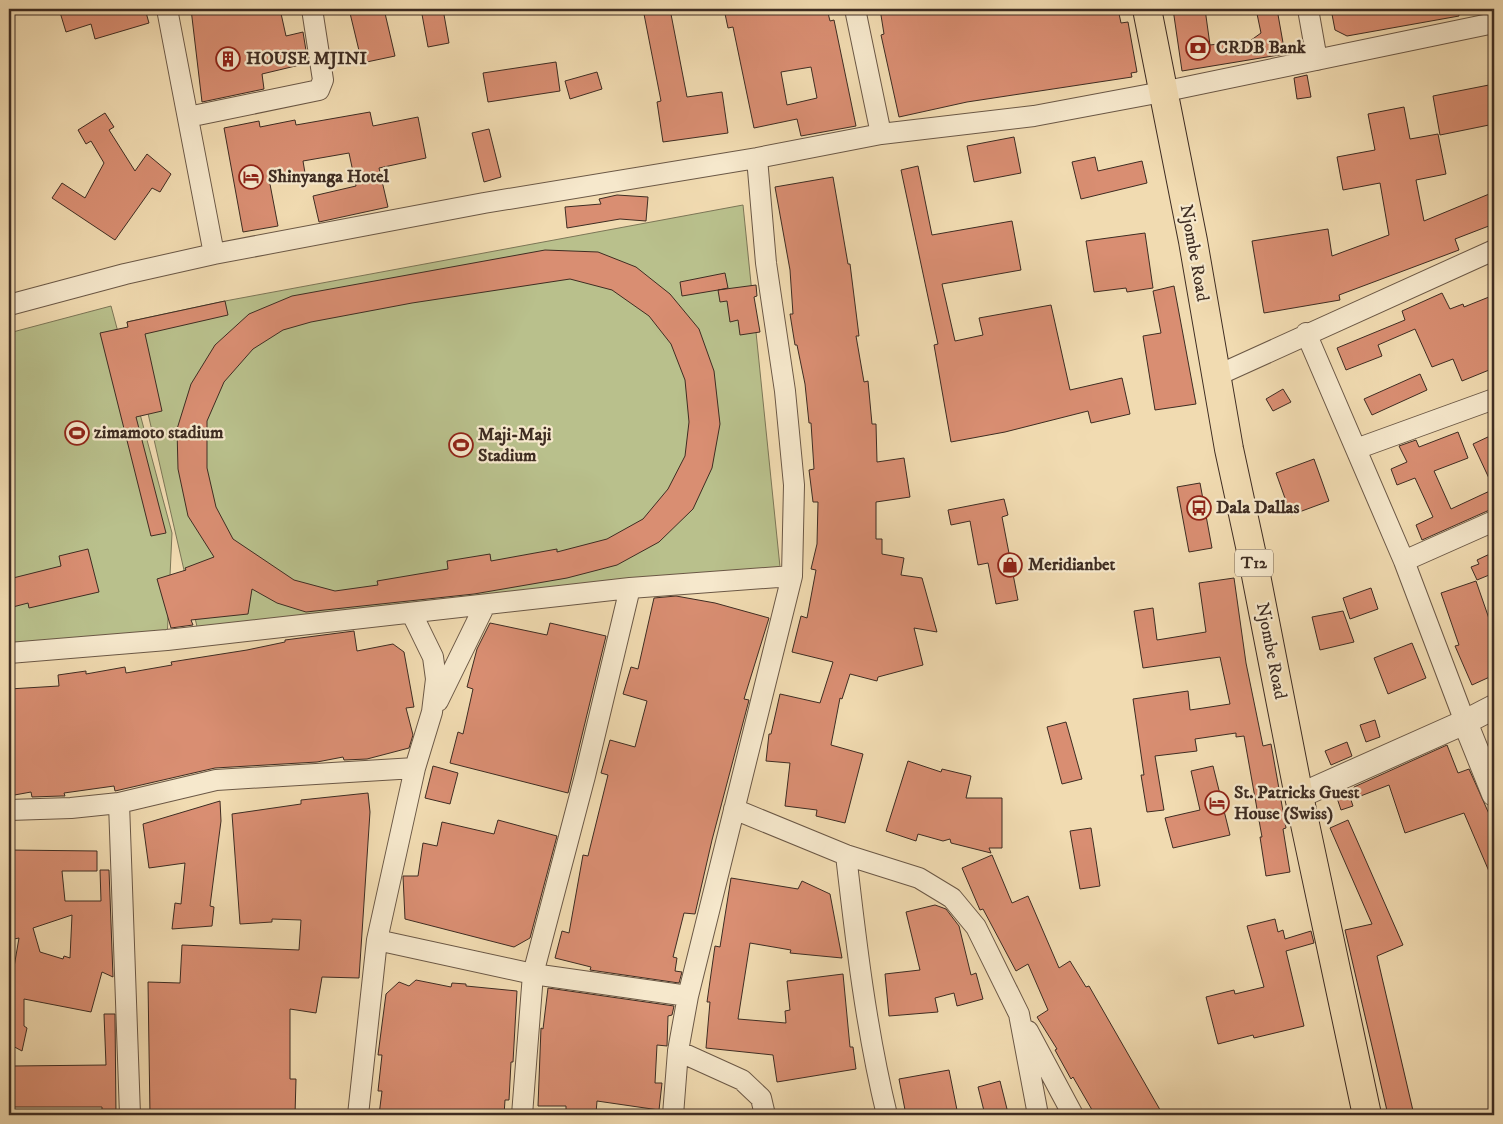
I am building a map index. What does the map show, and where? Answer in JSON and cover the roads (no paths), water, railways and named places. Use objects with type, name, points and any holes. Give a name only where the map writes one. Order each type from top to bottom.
[{"type":"highway","name":"Njombe Road","points":[[1147,9],[1193,240],[1216,376],[1299,796],[1368,1115]]},
{"type":"street","points":[[167,9],[214,254]]},
{"type":"street","points":[[188,117],[319,90],[323,80],[312,9]]},
{"type":"street","points":[[856,9],[881,134]]},
{"type":"street","points":[[1308,9],[1317,60]]},
{"type":"street","points":[[9,305],[125,274],[214,254],[484,203],[757,158],[881,134],[1034,116],[1162,92],[1494,23]]},
{"type":"street","points":[[673,1115],[678,1051],[688,996],[792,576],[794,485],[785,391],[766,262],[757,158]]},
{"type":"street","points":[[1216,376],[1306,333],[1494,250]]},
{"type":"street","points":[[1306,333],[1404,561],[1494,794]]},
{"type":"street","points":[[1356,449],[1494,399]]},
{"type":"street","points":[[1404,561],[1494,521]]},
{"type":"street","points":[[9,653],[167,640],[412,614],[630,588],[792,576]]},
{"type":"street","points":[[522,1115],[533,974],[585,776],[630,588]]},
{"type":"street","points":[[358,1115],[377,940],[415,768],[432,712],[485,604]]},
{"type":"street","points":[[412,614],[433,657],[436,679],[432,712]]},
{"type":"street","points":[[1299,796],[1465,722],[1494,707]]},
{"type":"street","points":[[9,810],[71,808],[119,803],[216,780],[415,768]]},
{"type":"street","points":[[119,803],[130,1115]]},
{"type":"street","points":[[734,809],[846,855],[919,878],[952,898],[976,927],[1019,1014],[1073,1115]]},
{"type":"street","points":[[846,855],[862,993],[874,1063],[887,1115]]},
{"type":"street","points":[[377,940],[533,974],[688,996]]},
{"type":"street","points":[[1019,1014],[1038,1115]]},
{"type":"street","points":[[678,1051],[742,1080],[752,1087],[761,1098],[765,1115]]},
{"type":"place","name":"CRDB Bank","points":[[1198,48]]},
{"type":"place","name":"HOUSE MJINI","points":[[228,59]]},
{"type":"place","name":"Shinyanga Hotel","points":[[251,177]]},
{"type":"place","name":"zimamoto stadium","points":[[77,433]]},
{"type":"place","name":"Maji-Maji Stadium","points":[[461,445]]},
{"type":"place","name":"Dala Dallas","points":[[1199,508]]},
{"type":"place","name":"Meridianbet","points":[[1010,565]]},
{"type":"place","name":"St. Patricks Guest House (Swiss)","points":[[1217,803]]}]
